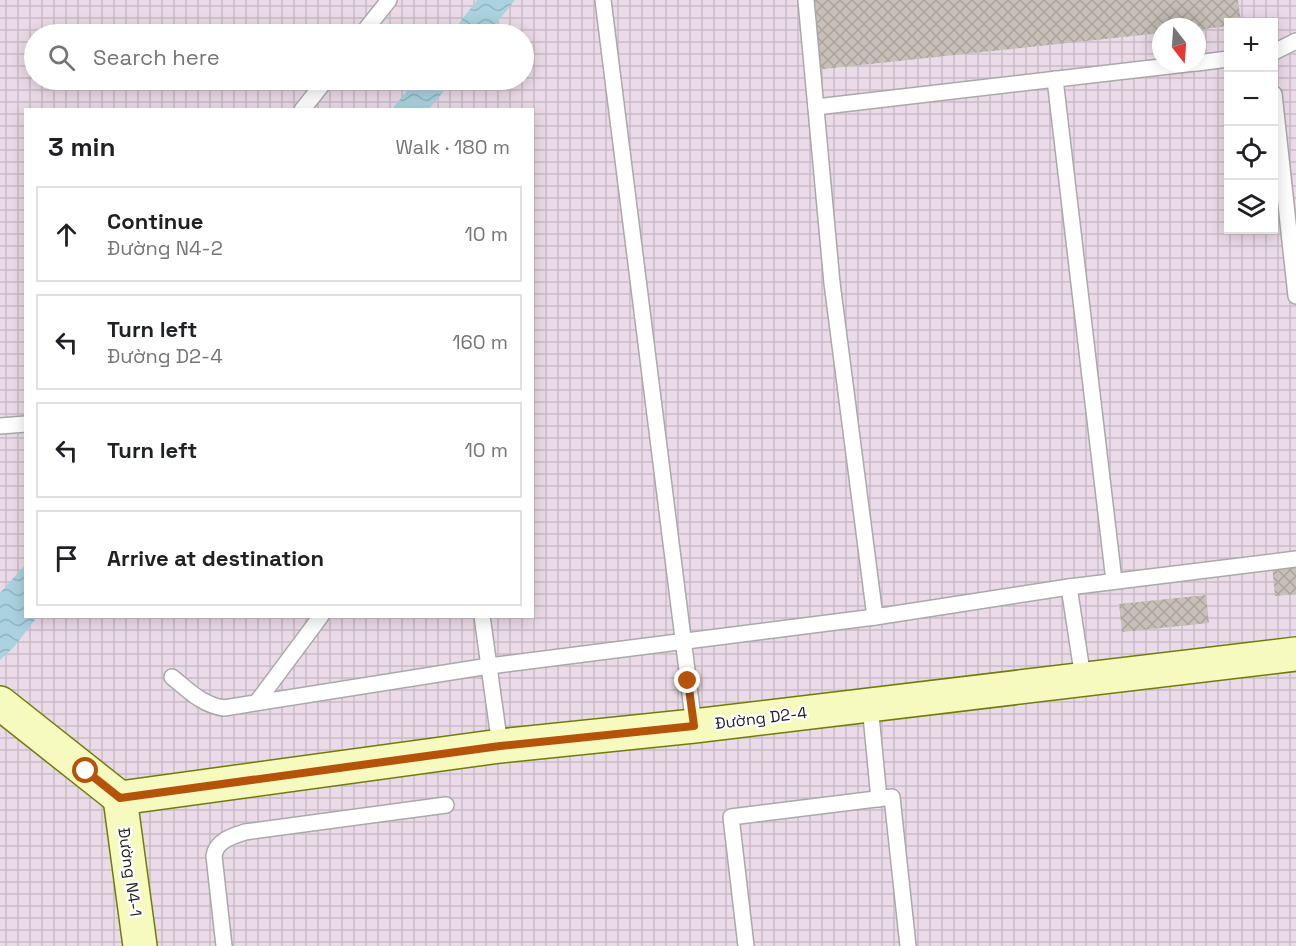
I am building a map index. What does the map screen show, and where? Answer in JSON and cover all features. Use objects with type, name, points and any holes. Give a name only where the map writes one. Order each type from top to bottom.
[{"type":"main road","name":"Đường D2-4","points":[[120,798],[500,746],[694,726],[1296,654]]},
{"type":"main road","points":[[0,703],[120,798]]},
{"type":"main road","name":"Đường N4-1","points":[[120,798],[140,946]]},
{"type":"lane","points":[[370,24],[389,0]]},
{"type":"lane","points":[[603,0],[694,726]]},
{"type":"lane","points":[[806,0],[832,284],[875,617]]},
{"type":"lane","points":[[1278,50],[1296,41]]},
{"type":"lane","points":[[1206,62],[1224,60]]},
{"type":"lane","points":[[816,107],[1152,68]]},
{"type":"lane","points":[[1055,79],[1114,581]]},
{"type":"lane","points":[[304,108],[318,90]]},
{"type":"lane","points":[[1277,126],[1296,296]]},
{"type":"lane","points":[[0,426],[24,424]]},
{"type":"lane","points":[[172,677],[204,702],[224,708],[489,666],[875,617],[1069,586],[1296,559]]},
{"type":"lane","points":[[1069,586],[1083,678]]},
{"type":"lane","points":[[257,702],[320,618]]},
{"type":"lane","points":[[482,618],[500,746]]},
{"type":"lane","points":[[870,705],[879,799]]},
{"type":"lane","points":[[746,946],[731,817],[892,797],[908,946]]},
{"type":"lane","points":[[224,946],[214,856],[214,850],[223,841],[244,832],[446,805]]},
{"type":"shaded area","points":[[0,0],[1296,0],[1296,946],[0,946]]},
{"type":"water","points":[[477,0],[515,0],[496,24],[459,24]]},
{"type":"water","points":[[408,90],[445,90],[430,108],[393,108]]},
{"type":"water","points":[[24,566],[24,618],[36,618],[14,647],[0,660],[0,593]]},
{"type":"building","points":[[797,0],[1238,0],[1240,18],[1224,18],[1224,27],[1206,29],[1206,18],[1152,18],[1152,34],[805,71]]},
{"type":"building","points":[[1296,562],[1296,594],[1275,596],[1272,565]]},
{"type":"building","points":[[1206,595],[1209,623],[1122,632],[1119,604]]},
{"type":"route","points":[[86,771],[120,798],[500,746],[694,726],[688,681]]}]
